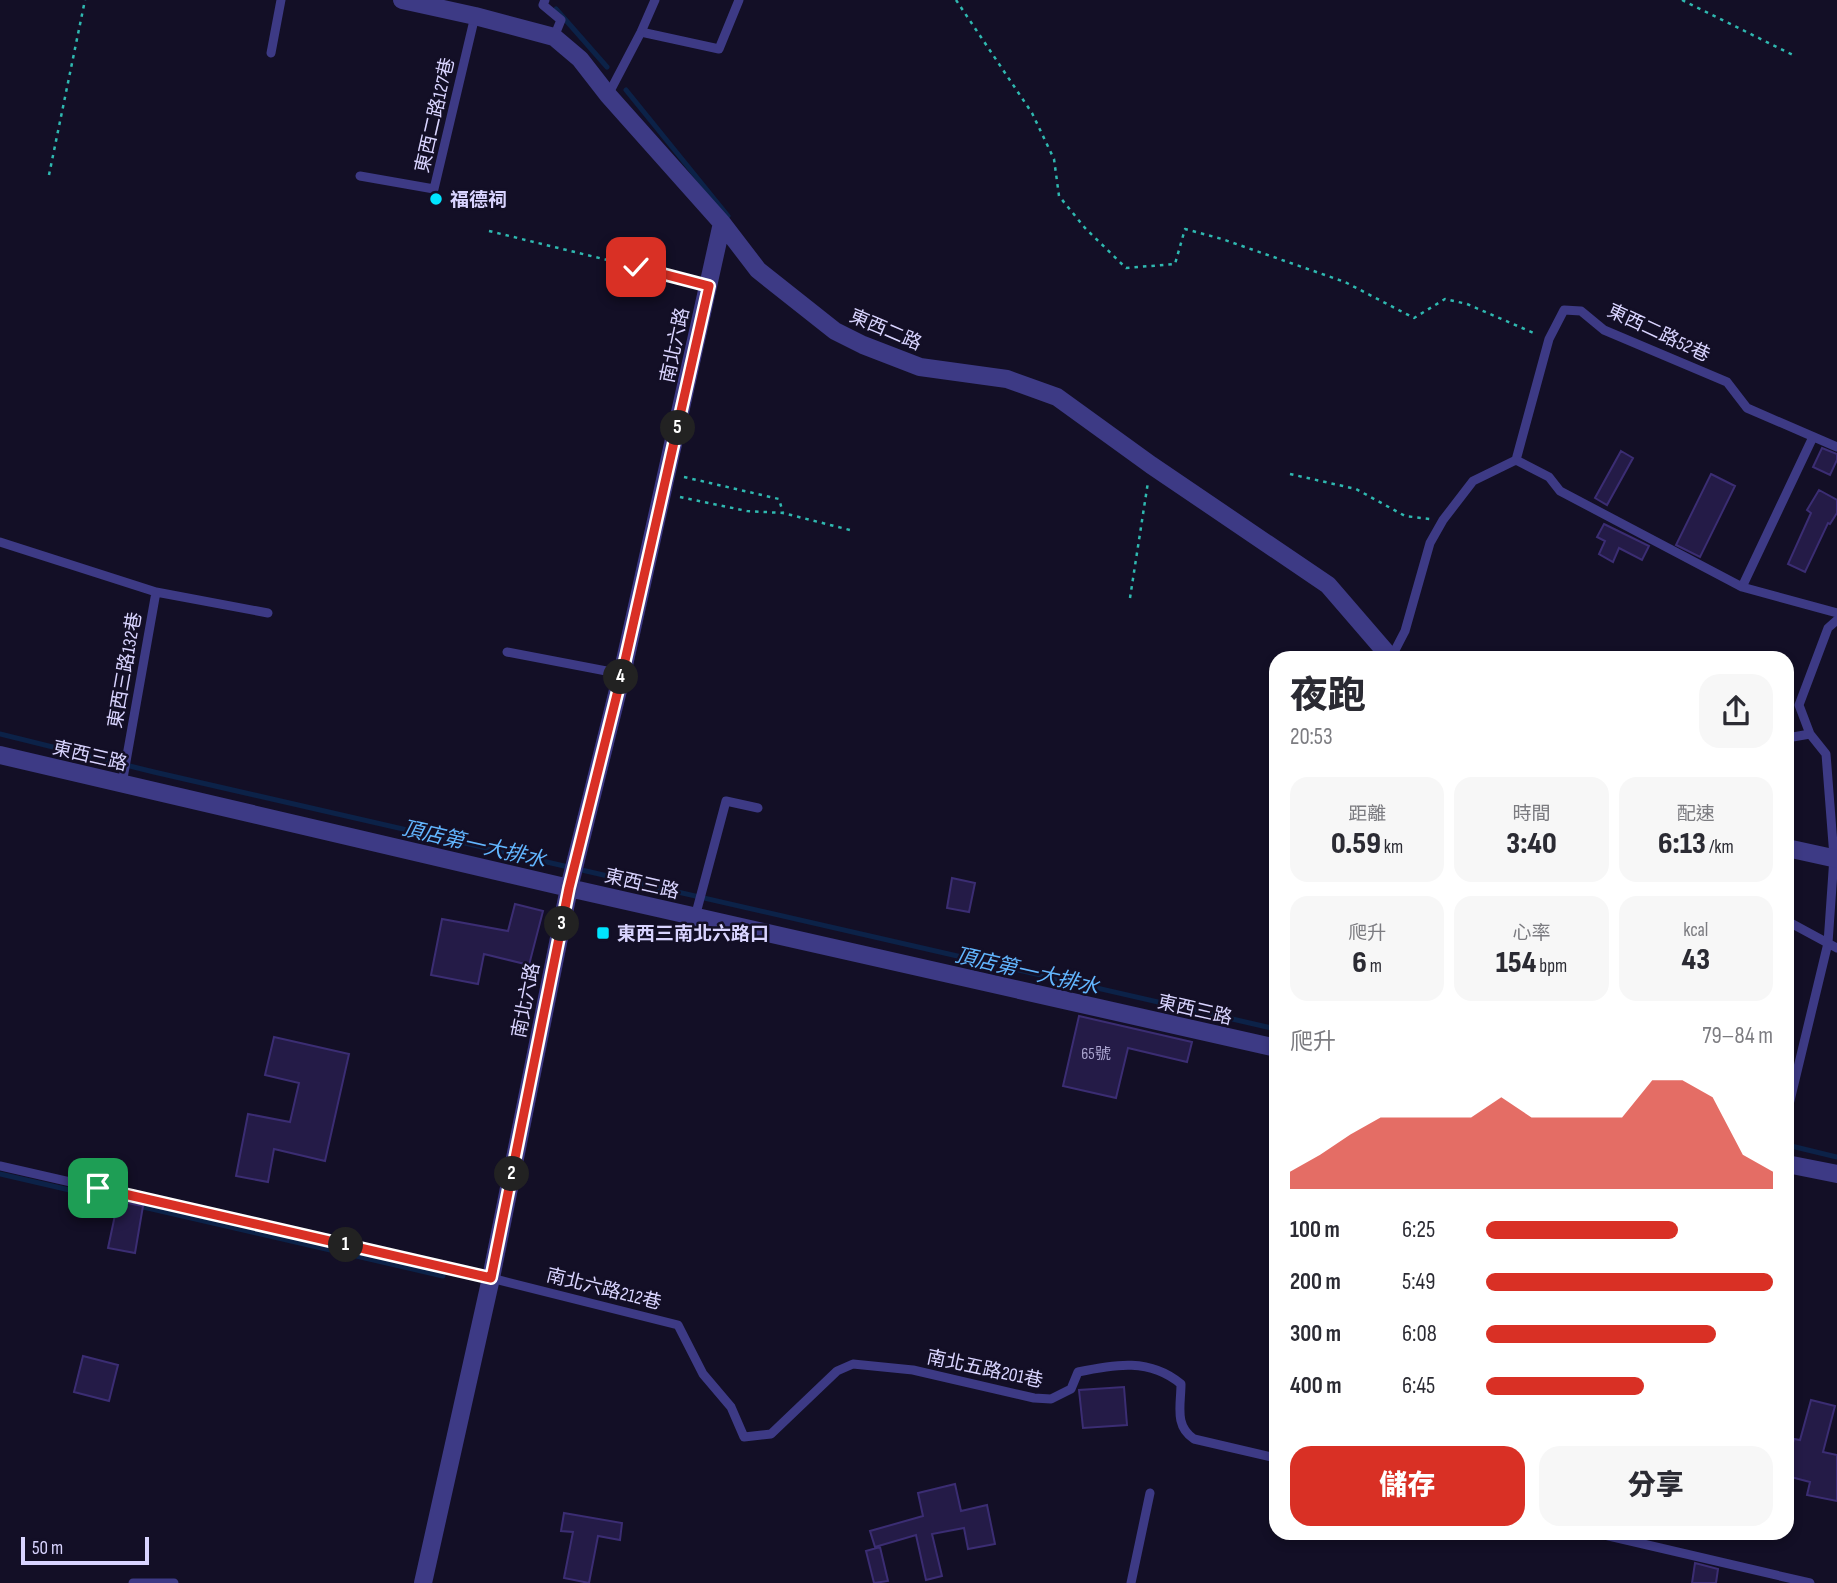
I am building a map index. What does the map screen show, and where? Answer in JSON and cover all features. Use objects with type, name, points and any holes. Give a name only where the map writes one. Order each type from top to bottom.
[{"type":"street","name":"東西二路","points":[[402,0],[554,37],[580,58],[608,95],[722,223],[758,270],[835,331],[920,367],[1007,379],[1057,397],[1151,465],[1328,585],[1385,651]]},
{"type":"street","name":"南北六路","points":[[423,1583],[491,1278],[569,888],[622,674],[722,223]]},
{"type":"street","name":"東西三路","points":[[0,755],[695,917],[1269,1046]]},
{"type":"street","points":[[1794,849],[1835,858]]},
{"type":"street","points":[[1794,1165],[1837,1174]]},
{"type":"lane","points":[[271,53],[281,0]]},
{"type":"lane","points":[[545,0],[543,5],[561,20],[554,37]]},
{"type":"lane","points":[[608,95],[655,0]]},
{"type":"lane","points":[[641,32],[719,49],[738,0]]},
{"type":"lane","name":"東西二路127巷","points":[[360,176],[434,189],[475,16]]},
{"type":"lane","name":"東西二路52巷","points":[[1516,460],[1549,339],[1564,310],[1581,311],[1604,330],[1727,382],[1747,408],[1837,447]]},
{"type":"lane","points":[[1742,587],[1813,437]]},
{"type":"lane","points":[[1395,651],[1405,631],[1430,543],[1443,520],[1473,481],[1516,460],[1549,477],[1560,491],[1742,587],[1837,613]]},
{"type":"lane","points":[[0,542],[156,592]]},
{"type":"lane","name":"東西三路132巷","points":[[122,784],[156,592],[268,613]]},
{"type":"lane","points":[[1794,1087],[1832,946],[1835,858],[1826,754],[1810,734],[1800,705],[1828,628],[1837,620]]},
{"type":"lane","points":[[507,652],[622,674]]},
{"type":"lane","points":[[1794,737],[1810,734]]},
{"type":"lane","points":[[695,917],[726,801],[758,808]]},
{"type":"lane","points":[[1794,925],[1832,946]]},
{"type":"lane","points":[[0,1166],[491,1278]]},
{"type":"lane","name":"南北六路212巷","points":[[491,1278],[678,1325],[703,1374],[731,1407],[744,1437],[771,1434]]},
{"type":"lane","name":"南北五路201巷","points":[[771,1434],[837,1371],[853,1364],[913,1370],[1034,1398],[1051,1399],[1071,1389],[1078,1372],[1114,1364],[1145,1367],[1168,1373],[1181,1384],[1179,1419],[1185,1433],[1194,1439],[1269,1456]]},
{"type":"lane","points":[[1131,1583],[1150,1493]]},
{"type":"lane","points":[[1627,1540],[1810,1583]]},
{"type":"lane","points":[[133,1583],[174,1583]]},
{"type":"path","points":[[49,175],[85,0]]},
{"type":"path","points":[[956,0],[1032,113],[1054,159],[1059,196],[1085,228],[1126,268],[1175,264],[1185,229],[1222,239],[1345,282],[1414,318],[1445,299],[1467,304],[1549,339]]},
{"type":"path","points":[[1682,0],[1795,56]]},
{"type":"path","points":[[489,230],[709,286]]},
{"type":"path","points":[[1130,598],[1151,465]]},
{"type":"path","points":[[668,474],[779,499],[783,513]]},
{"type":"path","points":[[1290,474],[1356,489],[1405,516],[1443,520]]},
{"type":"path","points":[[663,493],[747,511],[783,513],[854,531]]},
{"type":"building","points":[[1822,448],[1837,454],[1830,475],[1813,467]]},
{"type":"building","points":[[1621,451],[1633,458],[1607,505],[1595,498]]},
{"type":"building","points":[[1711,474],[1735,486],[1700,557],[1676,545]]},
{"type":"building","points":[[1819,490],[1837,500],[1837,513],[1830,524],[1828,523],[1805,572],[1788,564],[1811,513],[1807,510]]},
{"type":"building","points":[[1604,524],[1649,546],[1642,560],[1619,548],[1613,562],[1599,554],[1605,541],[1597,537]]},
{"type":"building","points":[[952,878],[975,883],[969,912],[947,908]]},
{"type":"building","points":[[515,904],[543,911],[529,965],[484,954],[478,984],[431,975],[442,919],[508,931]]},
{"type":"building","points":[[1079,1016],[1192,1042],[1187,1062],[1128,1048],[1116,1098],[1063,1086]]},
{"type":"building","points":[[274,1037],[349,1054],[325,1161],[274,1149],[268,1182],[236,1176],[248,1114],[290,1122],[299,1083],[265,1075]]},
{"type":"building","points":[[118,1201],[143,1206],[135,1253],[108,1248]]},
{"type":"building","points":[[83,1356],[118,1365],[109,1401],[74,1392]]},
{"type":"building","points":[[1124,1387],[1127,1425],[1083,1428],[1079,1390]]},
{"type":"building","points":[[1811,1400],[1835,1406],[1823,1452],[1837,1455],[1837,1501],[1807,1495],[1810,1482],[1794,1478],[1794,1439],[1800,1440]]},
{"type":"building","points":[[955,1484],[961,1511],[987,1505],[995,1544],[968,1549],[964,1528],[932,1534],[942,1576],[926,1580],[916,1535],[875,1547],[870,1531],[923,1516],[918,1493]]},
{"type":"building","points":[[564,1513],[622,1523],[620,1540],[598,1536],[589,1583],[564,1578],[573,1532],[561,1531]]},
{"type":"building","points":[[880,1547],[888,1581],[874,1583],[866,1551]]},
{"type":"building","points":[[1695,1563],[1718,1569],[1716,1583],[1692,1583]]},
{"type":"waterway","points":[[556,9],[607,67]]},
{"type":"waterway","points":[[626,90],[728,216]]},
{"type":"waterway","name":"頂店第一大排水","points":[[0,734],[154,772],[1269,1027]]},
{"type":"waterway","name":"頂店第一大排水","points":[[1794,1147],[1837,1157]]},
{"type":"waterway","points":[[0,1174],[126,1203]]},
{"type":"waterway","points":[[139,1206],[443,1276]]},
{"type":"place","name":"福德祠","points":[[436,199]]},
{"type":"place","name":"東西三南北六路口","points":[[603,933]]},
{"type":"route","points":[[98,1188],[491,1278],[569,888],[622,674],[709,286],[636,267]]}]
